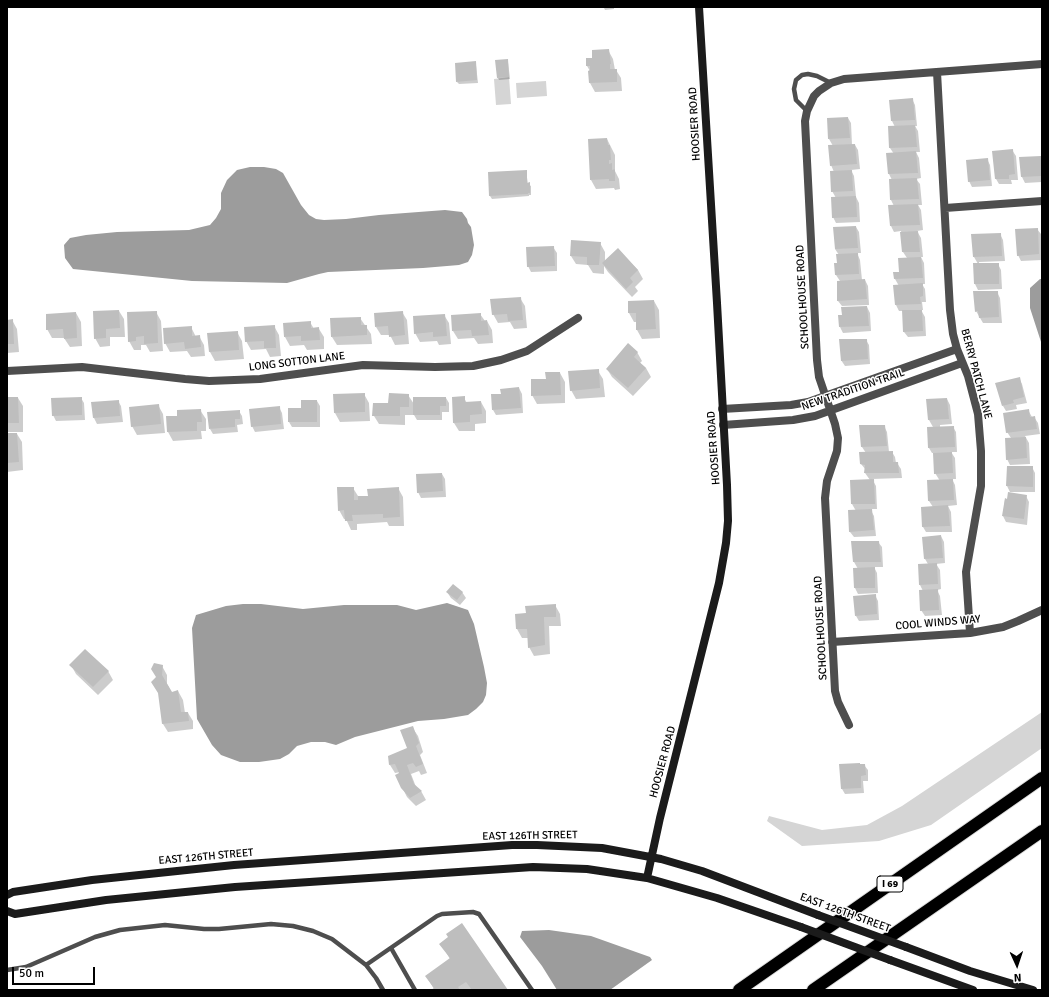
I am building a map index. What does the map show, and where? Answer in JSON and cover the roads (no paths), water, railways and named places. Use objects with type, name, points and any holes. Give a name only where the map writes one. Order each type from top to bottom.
[{"type":"highway","name":"I 69","points":[[739,990],[1042,778]]},
{"type":"highway","points":[[813,990],[1042,831]]},
{"type":"main road","name":"HOOSIER ROAD","points":[[646,878],[712,617],[723,565],[727,536],[728,506],[699,7]]},
{"type":"main road","name":"EAST 126TH STREET","points":[[7,895],[13,892],[92,880],[234,865],[512,845],[589,847],[651,856],[702,871],[970,971],[1033,990]]},
{"type":"main road","points":[[7,911],[15,914],[106,900],[235,887],[494,868],[533,867],[587,869],[646,878],[716,898],[801,927],[973,990]]},
{"type":"street","name":"SCHOOLHOUSE ROAD","points":[[849,725],[838,702],[835,691],[825,498],[827,481],[838,445],[837,431],[824,396],[819,377],[817,360],[805,132],[807,111],[814,96],[819,91],[831,83],[855,77],[1042,64]]},
{"type":"street","name":"BERRY PATCH LANE","points":[[937,72],[950,310],[953,334],[957,349],[972,389],[978,414],[981,451],[981,486],[966,572],[970,633]]},
{"type":"street","points":[[945,208],[1042,202]]},
{"type":"street","name":"LONG SOTTON LANE","points":[[7,371],[90,367],[209,381],[260,379],[363,365],[435,367],[473,366],[495,362],[527,351],[578,318]]},
{"type":"street","name":"NEW TRADITION TRAIL","points":[[722,409],[791,405],[805,402],[957,349]]},
{"type":"street","name":"NEW TRADITION TRAIL","points":[[723,425],[793,420],[813,417],[962,363]]},
{"type":"street","name":"COOL WINDS WAY","points":[[832,642],[970,633],[1003,627],[1042,610]]},
{"type":"lane","points":[[807,111],[796,100],[794,89],[796,80],[802,75],[808,74],[818,76],[831,83]]},
{"type":"lane","points":[[366,965],[442,914],[473,912],[479,914],[532,990]]},
{"type":"lane","points":[[7,970],[26,967],[95,937],[120,930],[165,925],[219,929],[271,924],[293,926],[313,931],[332,939],[366,965],[383,990]]},
{"type":"lane","points":[[391,948],[415,990]]}]
